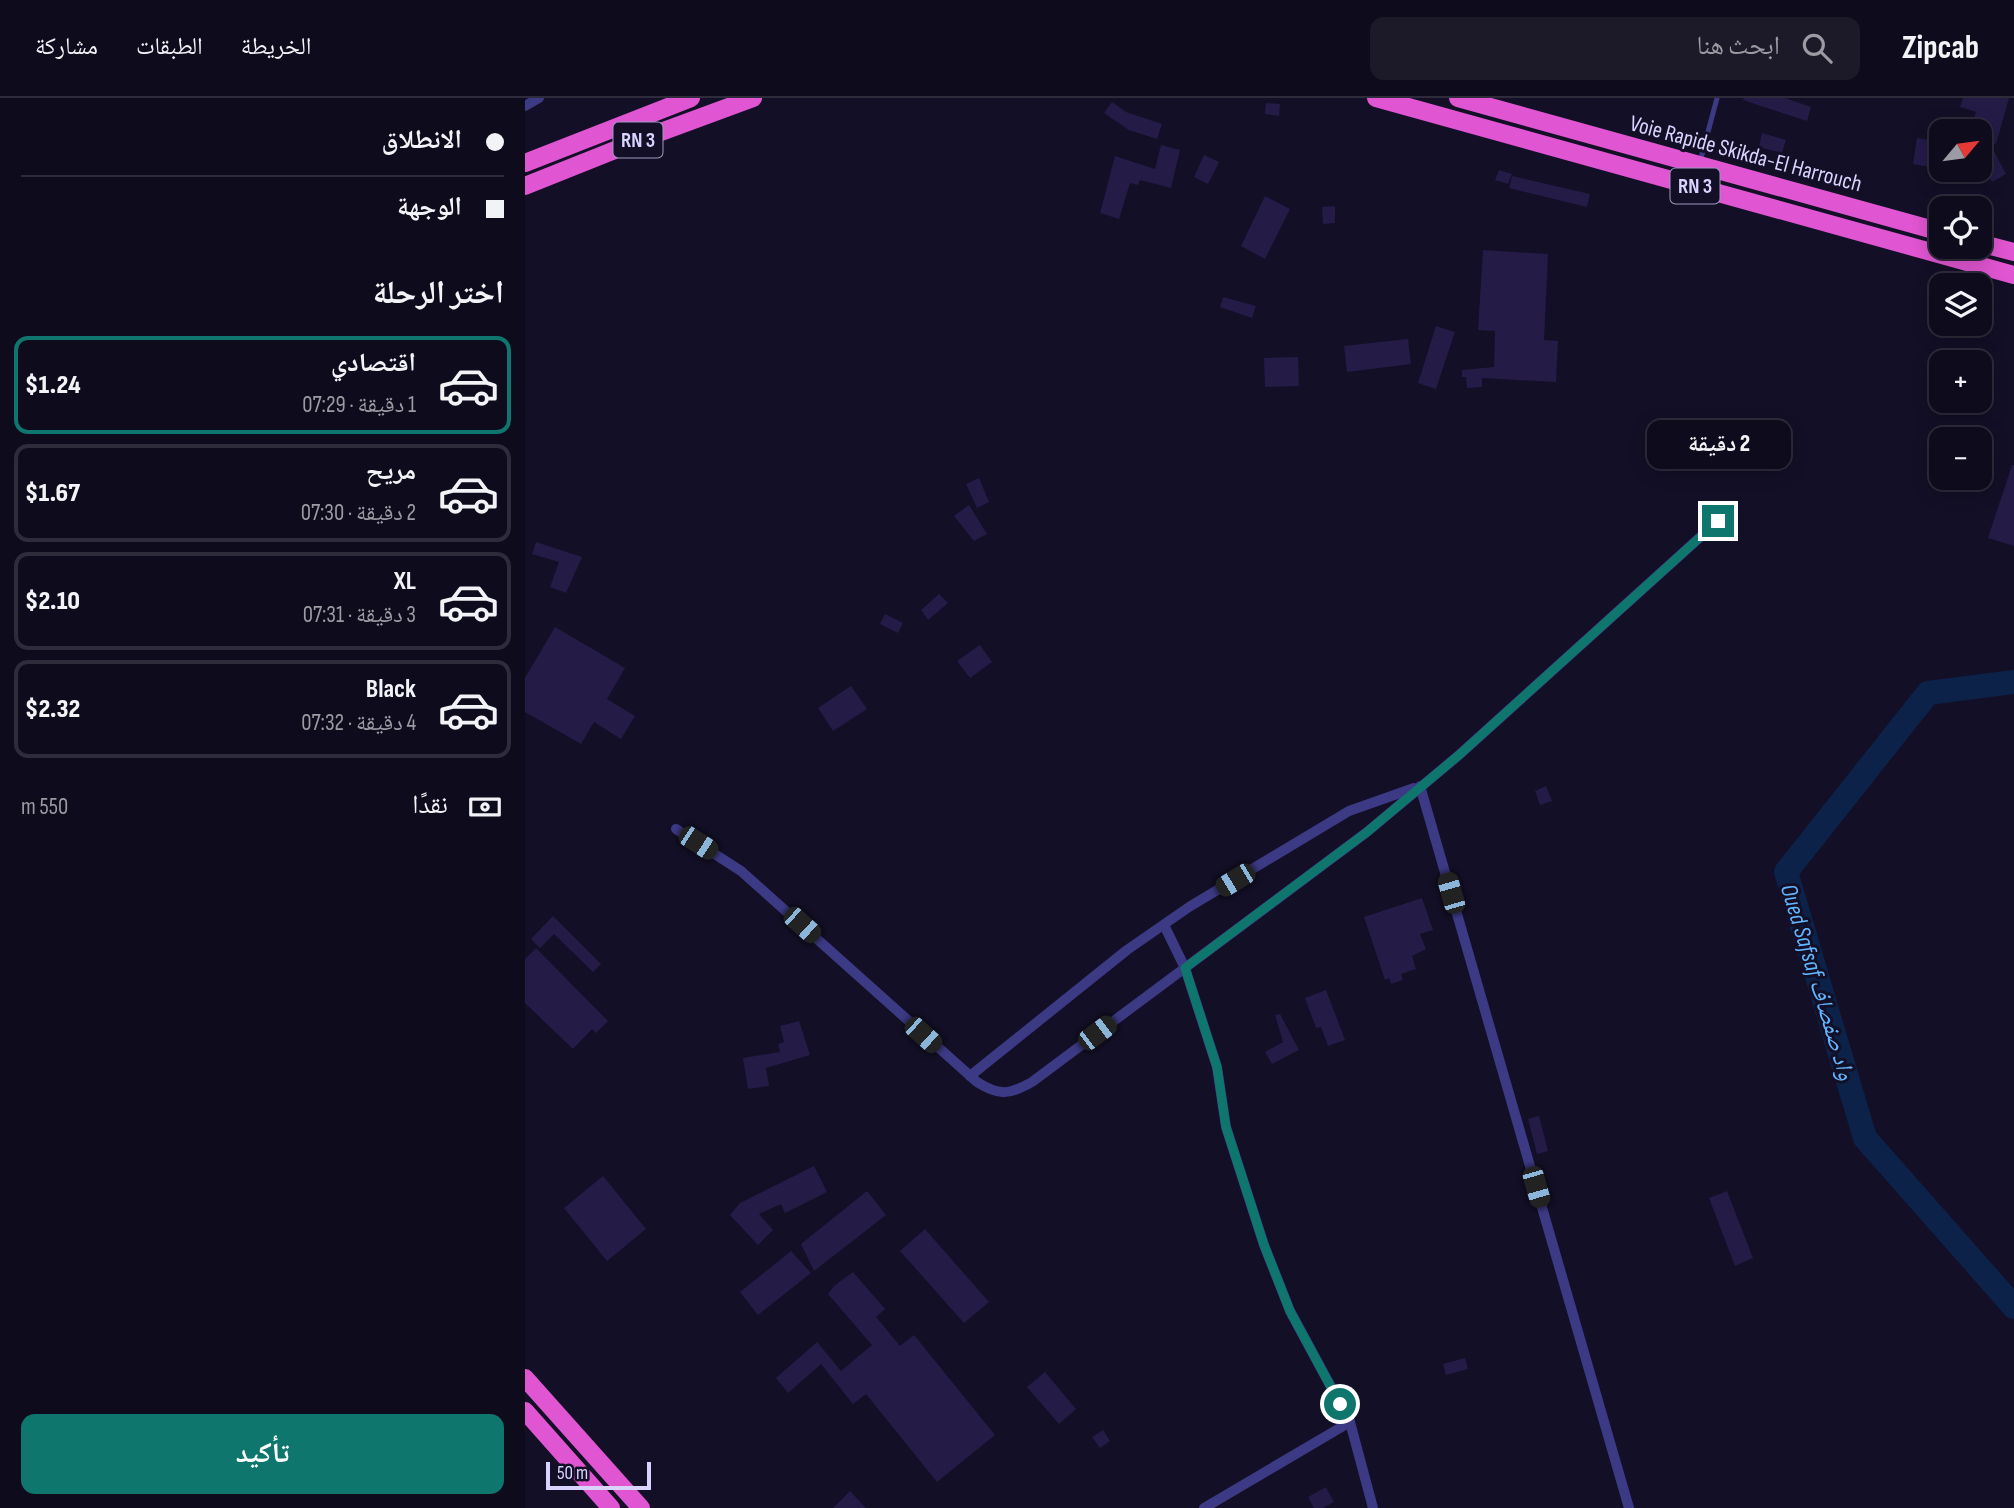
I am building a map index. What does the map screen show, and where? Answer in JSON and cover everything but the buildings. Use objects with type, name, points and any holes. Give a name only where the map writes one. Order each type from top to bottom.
[{"type":"highway","name":"RN 3","points":[[525,163],[691,98]]},
{"type":"highway","name":"RN 3","points":[[525,186],[753,98]]},
{"type":"highway","name":"Voie Rapide Skikda-El Harrouch","points":[[1376,98],[2014,275]]},
{"type":"highway","name":"Voie Rapide Skikda-El Harrouch","points":[[1458,98],[1929,229]]},
{"type":"highway","points":[[1992,246],[2014,252]]},
{"type":"highway","points":[[525,1378],[641,1508]]},
{"type":"highway","points":[[525,1411],[611,1508]]},
{"type":"street","points":[[525,106],[539,98]]},
{"type":"street","points":[[676,829],[741,871],[970,1076],[991,1091],[1015,1092],[1367,832],[1459,755],[1718,521]]},
{"type":"street","points":[[970,1076],[1127,950],[1164,925],[1349,811],[1420,786]]},
{"type":"street","points":[[1420,786],[1629,1508]]},
{"type":"street","points":[[1164,925],[1185,968],[1217,1067],[1226,1127],[1264,1245],[1290,1311],[1350,1422],[1373,1508]]},
{"type":"street","points":[[1204,1508],[1350,1422]]},
{"type":"lane","points":[[1699,166],[1717,98]]},
{"type":"waterway","name":"Oued Safsaf واد صفصاف","points":[[2014,682],[1928,693],[1786,872],[1865,1138],[2014,1307]]},
{"type":"route","points":[[1340,1404],[1290,1311],[1244,1189],[1226,1127],[1217,1067],[1185,968],[1367,832],[1459,755],[1718,521]]}]
